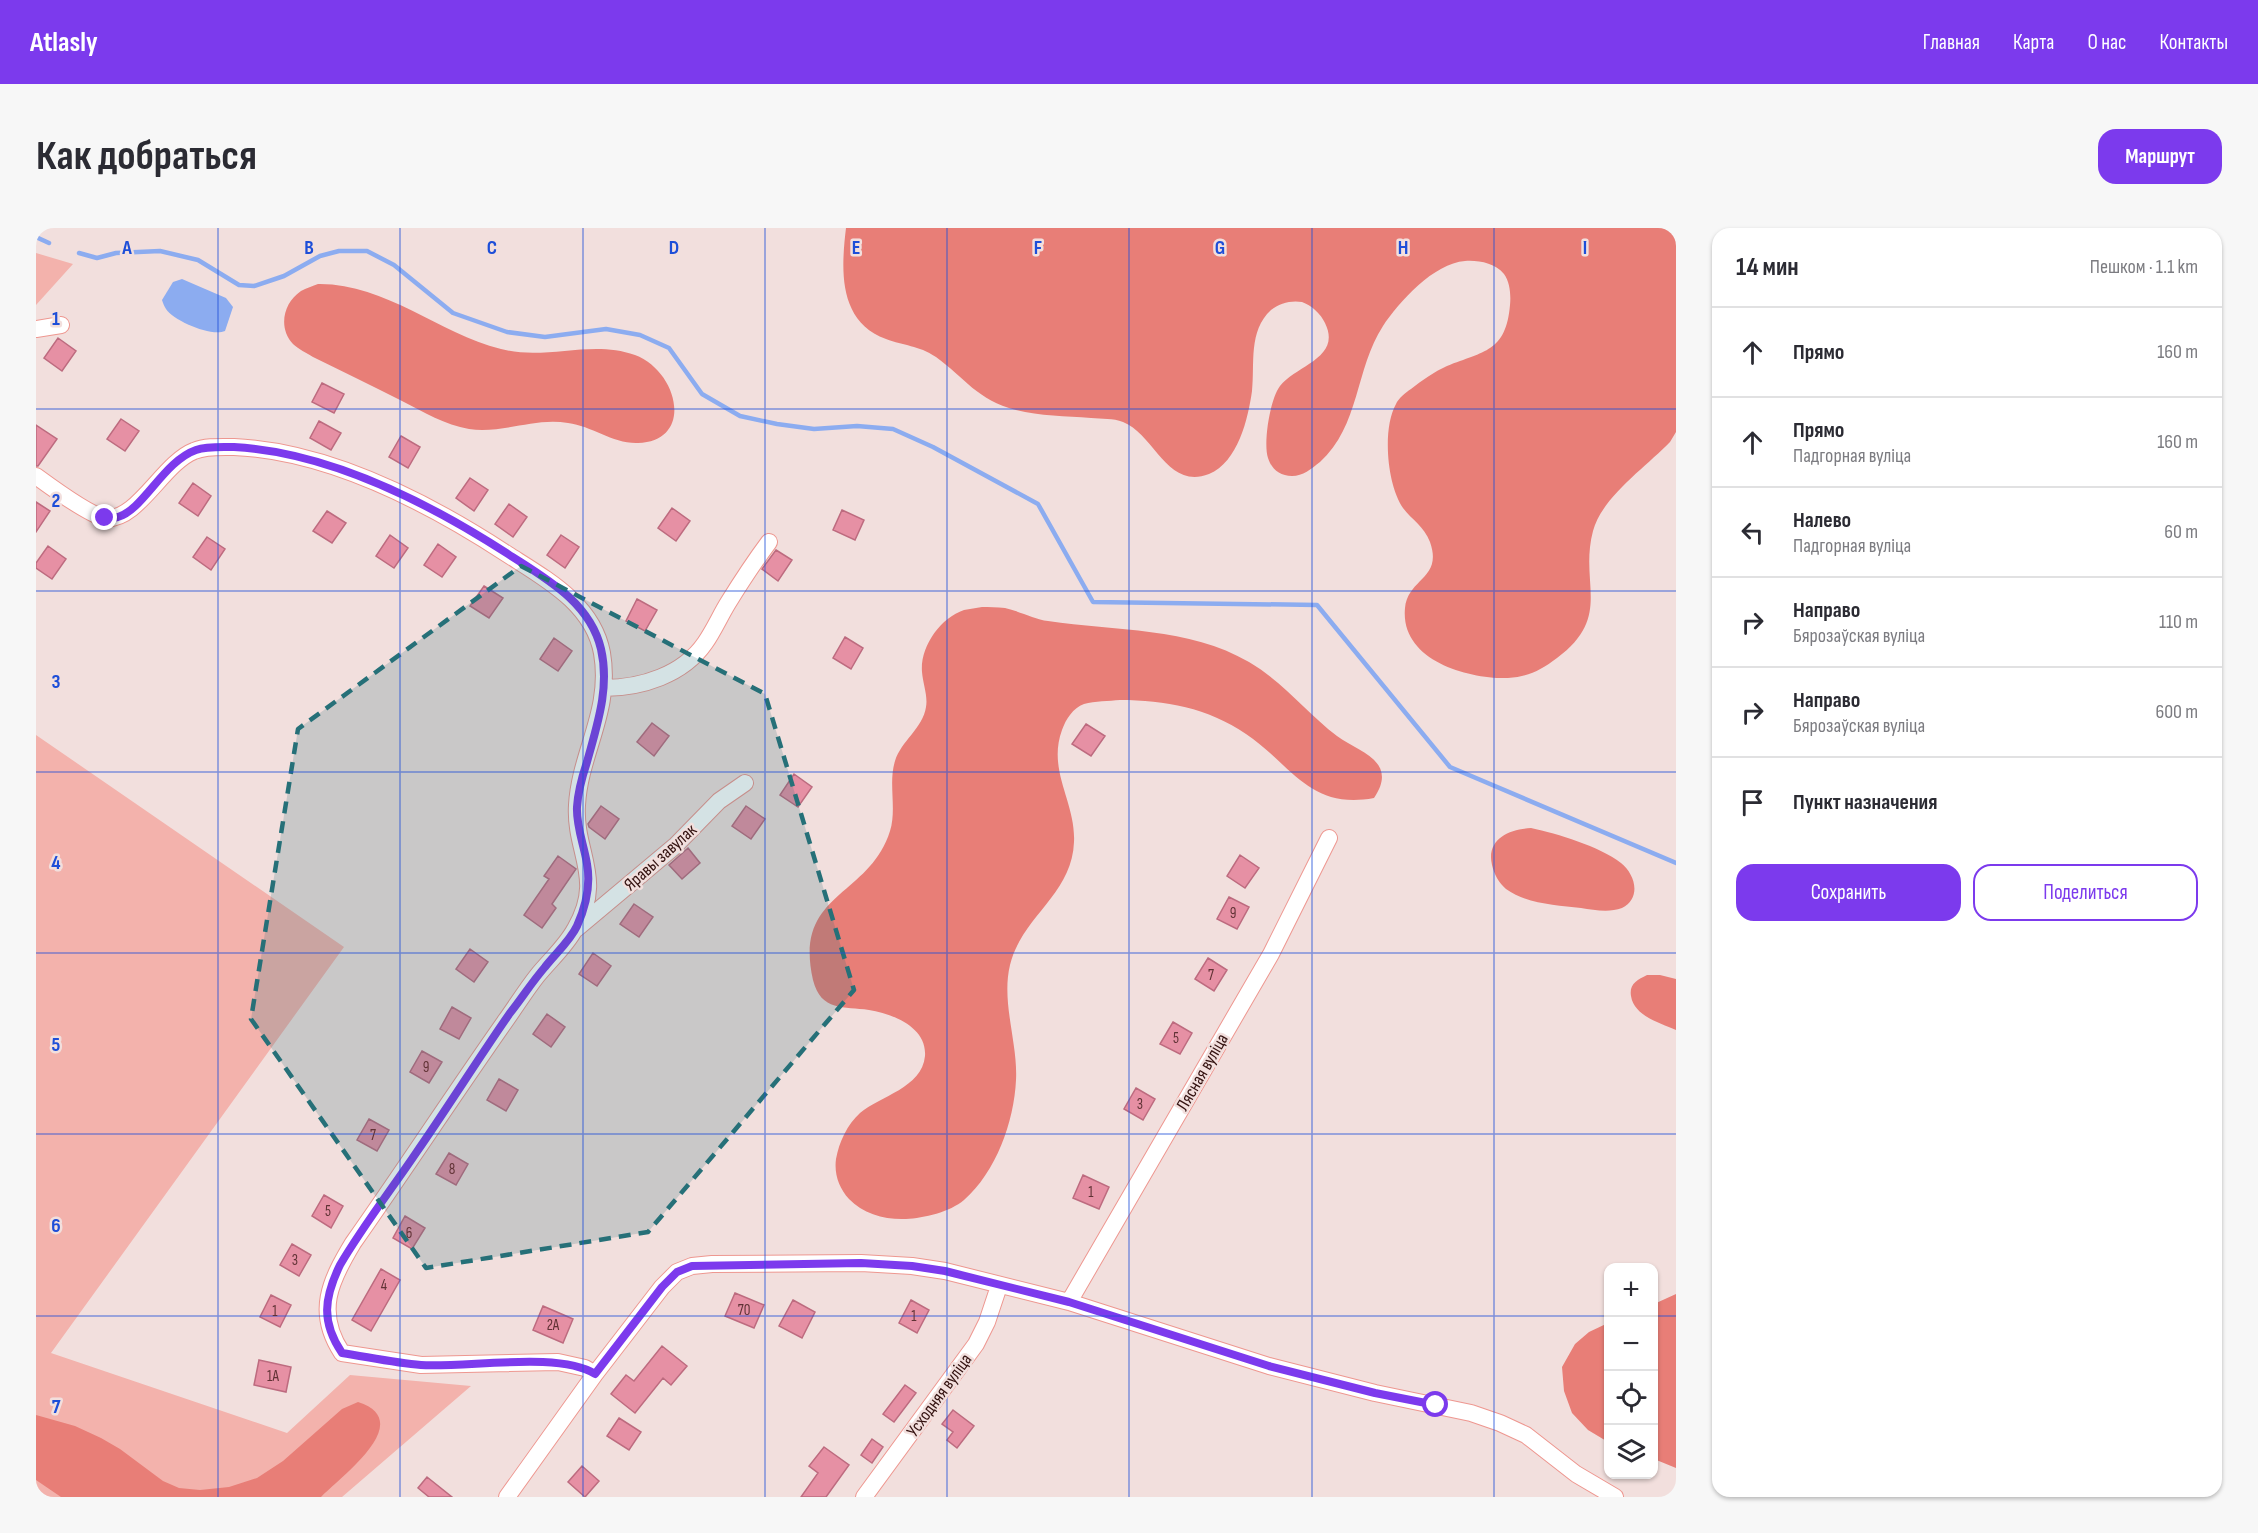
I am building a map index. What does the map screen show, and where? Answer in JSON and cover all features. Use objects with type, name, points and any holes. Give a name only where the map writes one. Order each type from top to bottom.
[{"type":"street","points":[[36,329],[61,325]]},
{"type":"street","points":[[36,476],[93,513],[105,518],[119,517],[129,511],[169,468],[194,450],[217,447],[289,455],[339,470],[392,490],[440,513],[561,589],[576,603],[598,637],[602,653],[604,688],[600,718],[579,790],[577,808],[579,831],[588,866],[587,901],[575,930],[530,986],[353,1243],[331,1284],[327,1306],[328,1322],[333,1339],[342,1353],[421,1365],[558,1362],[585,1368],[595,1374]]},
{"type":"street","points":[[604,688],[644,684],[665,676],[694,656],[705,644],[752,565],[769,542]]},
{"type":"street","name":"Яравы завулак","points":[[575,930],[675,846],[719,801],[744,783]]},
{"type":"street","name":"Лясная вуліца","points":[[1069,1302],[1271,954],[1329,838]]},
{"type":"street","points":[[507,1497],[595,1374],[662,1287],[677,1272],[692,1266],[861,1263],[912,1266],[945,1271],[1069,1302],[1269,1366],[1375,1393],[1471,1413],[1526,1435],[1576,1474],[1615,1497]]},
{"type":"street","name":"Усходняя вуліца","points":[[864,1497],[976,1344],[987,1322],[999,1286]]},
{"type":"highlighted area","points":[[521,566],[765,694],[854,990],[648,1232],[426,1268],[251,1019],[298,729]]},
{"type":"shaded area","points":[[846,228],[1676,228],[1676,432],[1670,442],[1615,494],[1598,518],[1590,550],[1589,613],[1584,628],[1574,643],[1557,658],[1528,674],[1508,678],[1474,675],[1439,663],[1425,653],[1413,641],[1406,626],[1407,598],[1429,571],[1433,554],[1425,532],[1403,508],[1393,486],[1388,442],[1392,415],[1402,396],[1437,371],[1491,348],[1504,332],[1508,320],[1510,289],[1508,281],[1500,270],[1481,262],[1453,263],[1430,276],[1408,295],[1390,316],[1374,343],[1343,432],[1320,462],[1296,476],[1277,472],[1268,458],[1266,442],[1270,411],[1280,386],[1323,353],[1328,345],[1329,335],[1321,316],[1305,303],[1290,302],[1271,310],[1264,318],[1256,338],[1252,391],[1248,414],[1240,438],[1227,460],[1219,468],[1209,474],[1195,477],[1182,474],[1172,468],[1144,438],[1123,422],[1111,419],[1034,414],[1003,406],[972,388],[929,353],[886,339],[870,331],[851,307],[846,292],[843,261]]},
{"type":"shaded area","points":[[36,253],[73,264],[36,305]]},
{"type":"shaded area","points":[[318,284],[366,291],[478,342],[501,349],[535,353],[602,349],[635,355],[650,363],[662,375],[670,389],[674,404],[673,418],[668,431],[656,439],[629,443],[568,423],[543,422],[482,430],[469,429],[427,414],[313,357],[293,344],[285,331],[287,309],[290,302],[301,291]]},
{"type":"shaded area","points":[[982,607],[1005,608],[1048,621],[1177,636],[1226,651],[1261,670],[1337,736],[1373,759],[1382,775],[1374,798],[1352,800],[1333,797],[1303,782],[1246,734],[1232,725],[1201,712],[1170,704],[1120,700],[1088,703],[1076,708],[1070,714],[1062,730],[1058,745],[1060,773],[1073,827],[1074,842],[1071,860],[1065,877],[1016,948],[1010,965],[1007,993],[1015,1052],[1016,1080],[1012,1113],[1007,1129],[994,1161],[975,1189],[964,1200],[929,1216],[891,1218],[861,1209],[849,1199],[838,1181],[836,1159],[844,1134],[855,1118],[868,1107],[908,1084],[916,1076],[925,1056],[924,1046],[914,1030],[898,1019],[869,1010],[835,1006],[822,998],[813,980],[810,951],[814,929],[823,912],[866,870],[880,853],[890,831],[895,761],[921,721],[926,707],[922,662],[928,644],[940,627],[955,614]]},
{"type":"shaded area","points":[[36,735],[344,947],[51,1353],[287,1433],[350,1375],[471,1386],[342,1497],[36,1497]]},
{"type":"shaded area","points":[[1531,828],[1590,846],[1621,863],[1633,879],[1634,892],[1628,904],[1622,908],[1601,911],[1542,903],[1523,898],[1506,889],[1495,875],[1491,856],[1492,848],[1507,833]]},
{"type":"shaded area","points":[[1647,975],[1676,979],[1676,1030],[1642,1014],[1633,1003],[1631,992],[1633,985]]},
{"type":"shaded area","points":[[1676,1294],[1676,1468],[1658,1461],[1658,1302]]},
{"type":"shaded area","points":[[1604,1325],[1604,1440],[1588,1430],[1572,1413],[1564,1391],[1562,1367],[1575,1344],[1589,1332]]},
{"type":"shaded area","points":[[358,1402],[374,1411],[380,1422],[378,1435],[370,1449],[321,1497],[61,1497],[36,1480],[36,1415],[75,1426],[101,1438],[163,1481],[179,1488],[200,1490],[229,1487],[257,1478],[283,1461],[342,1409]]},
{"type":"water","points":[[182,279],[226,298],[233,307],[225,331],[202,330],[170,314],[162,300],[173,282]]},
{"type":"building","points":[[58,338],[76,351],[62,371],[44,358]]},
{"type":"building","points":[[322,383],[344,394],[334,413],[312,402]]},
{"type":"building","points":[[121,419],[139,431],[125,451],[107,439]]},
{"type":"building","points":[[319,421],[341,433],[331,450],[310,438]]},
{"type":"building","points":[[36,425],[57,439],[38,466],[36,466]]},
{"type":"building","points":[[401,436],[420,447],[408,468],[389,457]]},
{"type":"building","points":[[470,478],[488,490],[474,511],[456,498]]},
{"type":"building","points":[[193,483],[211,496],[198,516],[179,503]]},
{"type":"building","points":[[36,502],[50,511],[36,532]]},
{"type":"building","points":[[509,504],[527,517],[513,537],[495,524]]},
{"type":"building","points":[[672,508],[690,521],[676,541],[658,528]]},
{"type":"building","points":[[842,510],[864,520],[855,540],[833,530]]},
{"type":"building","points":[[327,511],[346,523],[332,543],[313,531]]},
{"type":"building","points":[[390,535],[408,548],[394,568],[376,556]]},
{"type":"building","points":[[561,535],[579,547],[565,568],[547,555]]},
{"type":"building","points":[[207,537],[225,549],[211,570],[193,557]]},
{"type":"building","points":[[438,544],[456,557],[442,577],[424,565]]},
{"type":"building","points":[[48,546],[66,559],[52,579],[36,568],[36,563]]},
{"type":"building","points":[[776,550],[792,560],[778,581],[762,569]]},
{"type":"building","points":[[484,586],[503,598],[489,618],[470,606]]},
{"type":"building","points":[[637,599],[657,610],[645,631],[626,621]]},
{"type":"building","points":[[845,637],[863,648],[851,669],[833,658]]},
{"type":"building","points":[[554,638],[572,651],[558,671],[540,659]]},
{"type":"building","points":[[652,723],[669,736],[654,756],[637,742]]},
{"type":"building","points":[[1086,724],[1105,736],[1091,756],[1072,744]]},
{"type":"building","points":[[794,774],[812,787],[798,807],[780,795]]},
{"type":"building","points":[[601,806],[619,819],[605,839],[588,824]]},
{"type":"building","points":[[746,806],[765,819],[751,839],[732,826]]},
{"type":"building","points":[[688,848],[700,863],[682,879],[669,865]]},
{"type":"building","points":[[1240,855],[1259,868],[1245,888],[1227,876]]},
{"type":"building","points":[[558,856],[576,869],[552,904],[556,908],[542,928],[524,915],[549,879],[544,876]]},
{"type":"building","points":[[1229,897],[1249,907],[1237,929],[1217,919]]},
{"type":"building","points":[[634,904],[653,917],[639,937],[620,924]]},
{"type":"building","points":[[470,949],[488,962],[474,982],[456,969]]},
{"type":"building","points":[[593,953],[611,966],[597,986],[579,974]]},
{"type":"building","points":[[1208,958],[1227,970],[1214,991],[1195,979]]},
{"type":"building","points":[[452,1007],[471,1018],[459,1039],[440,1029]]},
{"type":"building","points":[[547,1014],[565,1027],[551,1047],[533,1034]]},
{"type":"building","points":[[1173,1022],[1192,1033],[1180,1054],[1160,1044]]},
{"type":"building","points":[[422,1051],[442,1062],[429,1083],[410,1072]]},
{"type":"building","points":[[499,1079],[518,1090],[506,1111],[487,1100]]},
{"type":"building","points":[[1136,1088],[1155,1099],[1143,1120],[1124,1109]]},
{"type":"building","points":[[369,1119],[389,1130],[377,1151],[357,1140]]},
{"type":"building","points":[[449,1153],[468,1164],[456,1185],[436,1174]]},
{"type":"building","points":[[1083,1175],[1109,1187],[1099,1209],[1073,1198]]},
{"type":"building","points":[[324,1195],[343,1206],[331,1228],[312,1216]]},
{"type":"building","points":[[405,1216],[425,1228],[412,1249],[393,1238]]},
{"type":"building","points":[[292,1244],[311,1255],[299,1276],[280,1265]]},
{"type":"building","points":[[381,1269],[400,1280],[371,1331],[352,1320]]},
{"type":"building","points":[[735,1293],[764,1305],[754,1328],[725,1316]]},
{"type":"building","points":[[271,1295],[291,1305],[280,1327],[260,1317]]},
{"type":"building","points":[[793,1300],[815,1312],[802,1338],[779,1326]]},
{"type":"building","points":[[911,1300],[929,1310],[917,1333],[899,1323]]},
{"type":"building","points":[[543,1306],[573,1319],[563,1343],[533,1330]]},
{"type":"building","points":[[662,1346],[687,1366],[671,1385],[663,1378],[635,1413],[611,1394],[626,1375],[634,1381]]},
{"type":"building","points":[[259,1360],[291,1367],[286,1392],[254,1385]]},
{"type":"building","points":[[905,1385],[916,1393],[894,1422],[883,1414]]},
{"type":"building","points":[[953,1410],[974,1426],[957,1448],[947,1440],[953,1432],[942,1424]]},
{"type":"building","points":[[619,1418],[641,1432],[629,1450],[607,1436]]},
{"type":"building","points":[[872,1439],[883,1447],[872,1463],[861,1455]]},
{"type":"building","points":[[824,1447],[849,1465],[826,1497],[801,1497],[818,1473],[809,1466]]},
{"type":"building","points":[[582,1466],[599,1481],[585,1497],[568,1482]]},
{"type":"building","points":[[427,1477],[452,1497],[429,1497],[418,1488]]},
{"type":"waterway","points":[[36,237],[49,243]]},
{"type":"waterway","points":[[79,253],[97,258],[116,253],[160,251],[198,260],[239,285],[254,286],[284,276],[320,256],[339,251],[367,251],[394,265],[453,313],[507,332],[545,337],[606,329],[640,335],[669,348],[702,394],[740,416],[814,429],[857,426],[893,429],[933,447],[1038,504],[1093,602],[1317,605],[1450,767],[1676,863]]},
{"type":"route","points":[[105,518],[119,517],[129,511],[178,459],[194,450],[209,447],[233,447],[289,455],[339,470],[392,490],[440,513],[561,589],[576,603],[598,637],[602,653],[604,688],[600,718],[579,790],[577,808],[579,831],[588,866],[587,901],[575,930],[537,976],[503,1024],[340,1265],[331,1284],[327,1306],[328,1322],[333,1339],[342,1353],[421,1365],[558,1362],[573,1364],[595,1374],[662,1287],[677,1272],[692,1266],[712,1264],[861,1263],[912,1266],[945,1271],[1069,1302],[1269,1366],[1375,1393],[1436,1405]]}]
